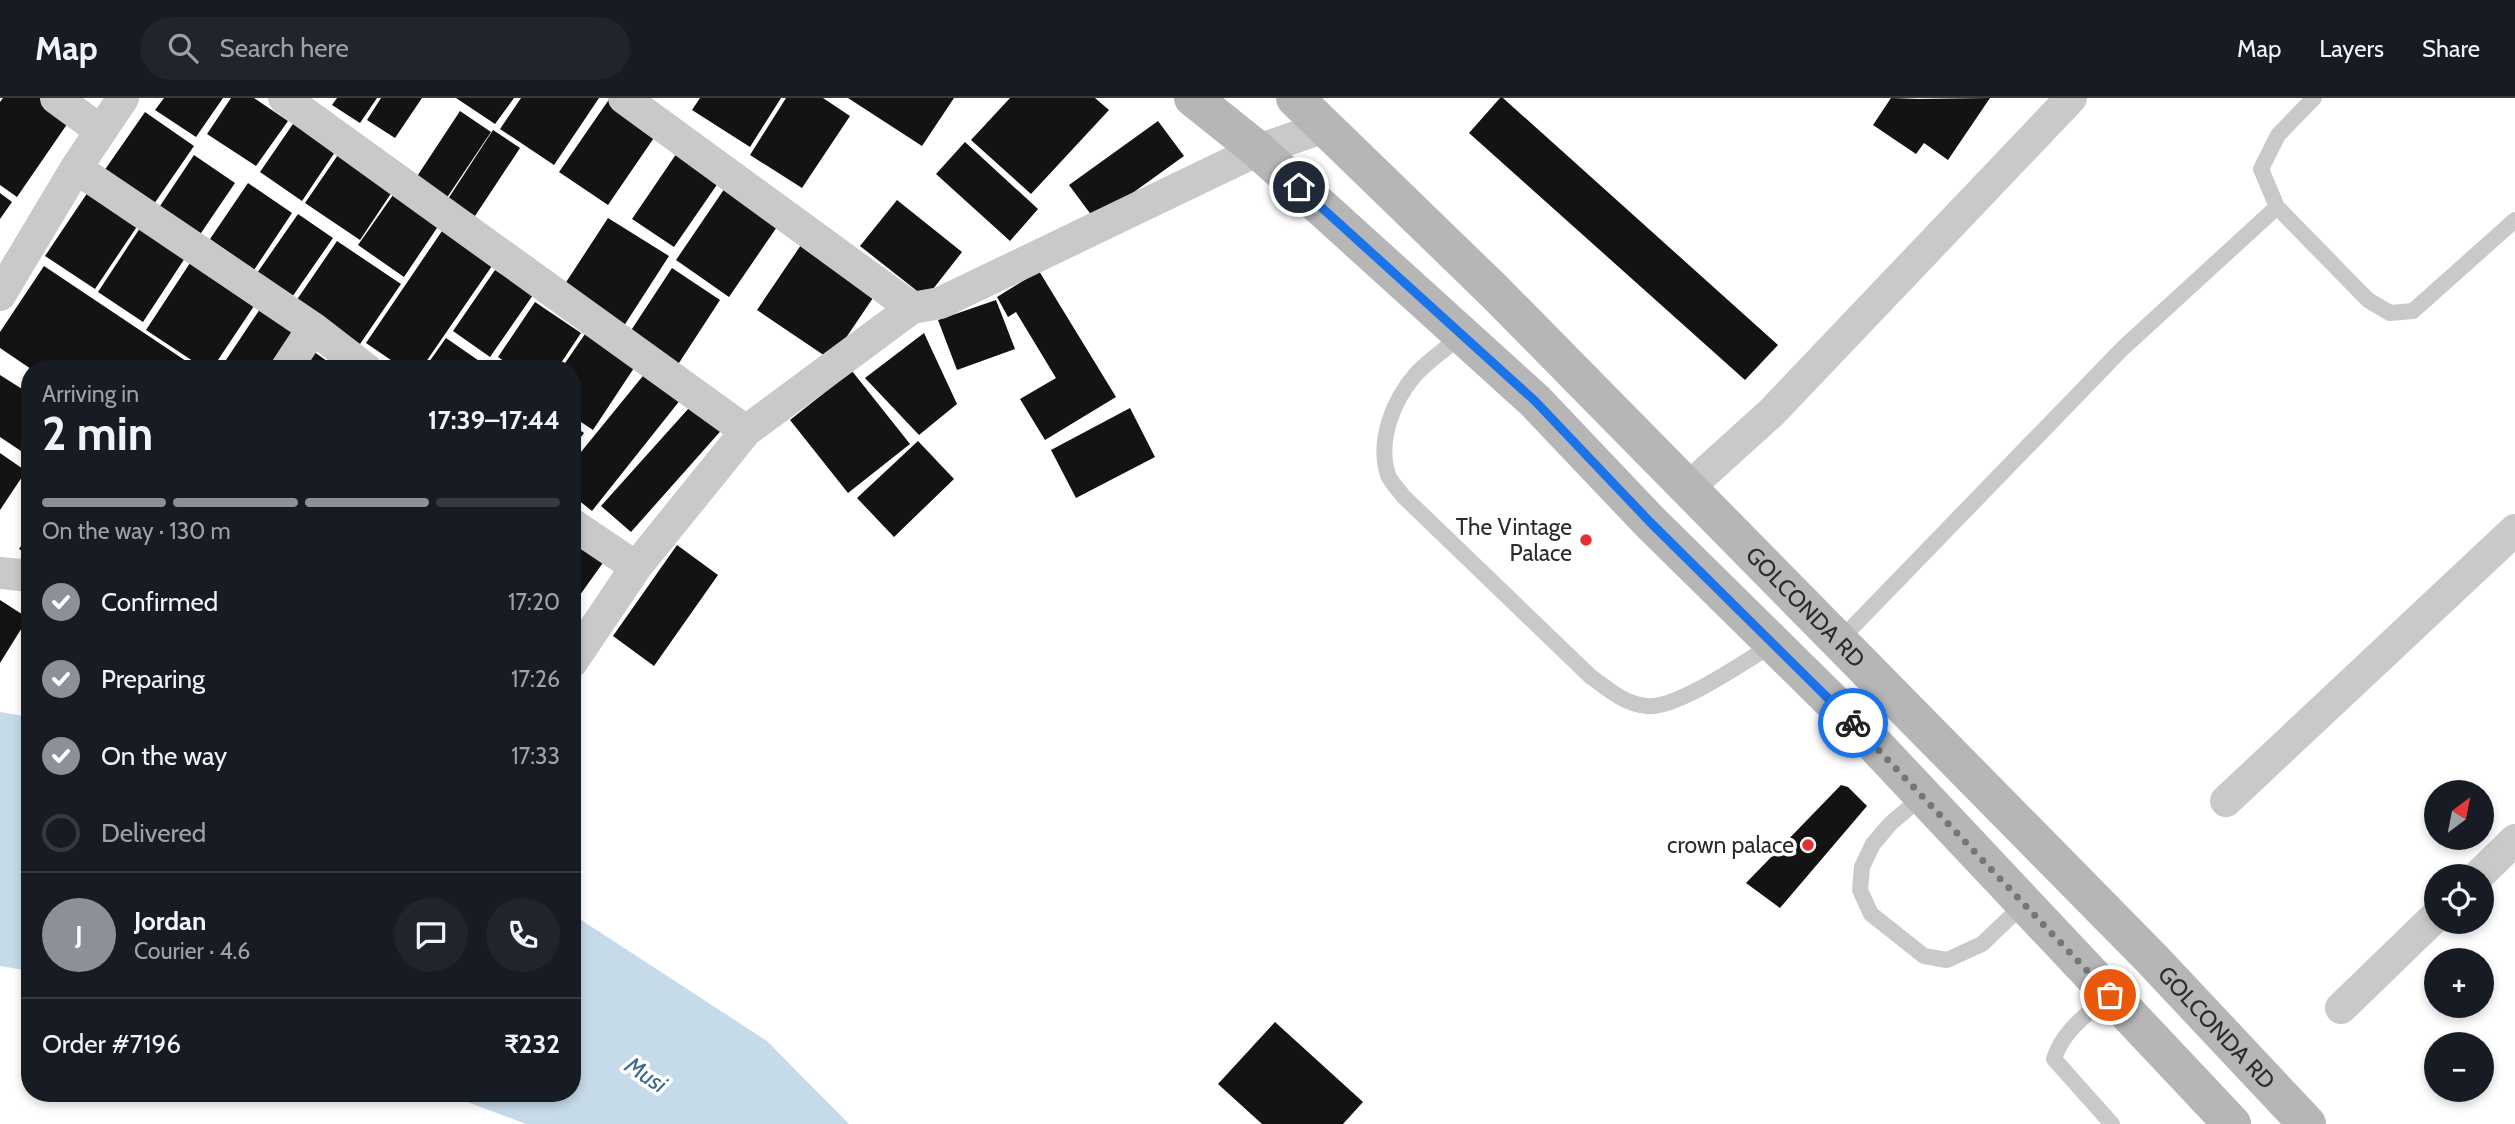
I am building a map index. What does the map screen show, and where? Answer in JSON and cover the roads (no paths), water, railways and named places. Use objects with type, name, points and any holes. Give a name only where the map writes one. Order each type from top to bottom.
[{"type":"main road","name":"GOLCONDA RD","points":[[1193,98],[1258,150],[1535,401],[1650,522],[1923,796],[2232,1124]]},
{"type":"main road","name":"GOLCONDA RD","points":[[1295,98],[1495,292],[2151,959],[2307,1124]]},
{"type":"street","points":[[56,98],[101,131]]},
{"type":"street","points":[[1,293],[76,168],[124,98]]},
{"type":"street","points":[[284,98],[746,431]]},
{"type":"street","points":[[624,98],[912,308]]},
{"type":"street","points":[[1687,489],[1772,412],[2071,98]]},
{"type":"street","points":[[581,649],[636,567],[746,431],[912,308],[940,303],[1258,150],[1325,127]]},
{"type":"street","points":[[76,168],[313,328],[354,360]]},
{"type":"street","points":[[292,360],[313,328]]},
{"type":"street","points":[[581,530],[636,567]]},
{"type":"street","points":[[2226,801],[2515,530]]},
{"type":"street","points":[[0,573],[21,575]]},
{"type":"street","points":[[2490,864],[2515,840]]},
{"type":"street","points":[[2341,1007],[2424,927]]},
{"type":"lane","points":[[2314,98],[2278,135],[2261,169],[2277,207],[2368,300],[2390,313],[2413,311],[2515,220]]},
{"type":"lane","points":[[1838,641],[2123,348],[2277,207]]},
{"type":"lane","points":[[1462,335],[1416,374],[1397,403],[1386,430],[1385,457],[1389,477],[1404,497],[1590,676],[1622,699],[1649,707],[1675,702],[1774,644]]},
{"type":"lane","points":[[1923,796],[1891,823],[1872,844],[1862,867],[1860,890],[1871,914],[1924,956],[1947,960],[1982,944],[2025,904]]},
{"type":"lane","points":[[2110,995],[2076,1024],[2059,1043],[2053,1059],[2112,1124]]},
{"type":"water","points":[[0,712],[21,716],[21,970],[0,966]]},
{"type":"water","name":"Musi","points":[[581,920],[767,1041],[849,1124],[526,1124],[467,1102],[581,1102]]},
{"type":"place","name":"The Vintage Palace","points":[[1586,540]]},
{"type":"place","name":"crown palace","points":[[1808,845]]}]
